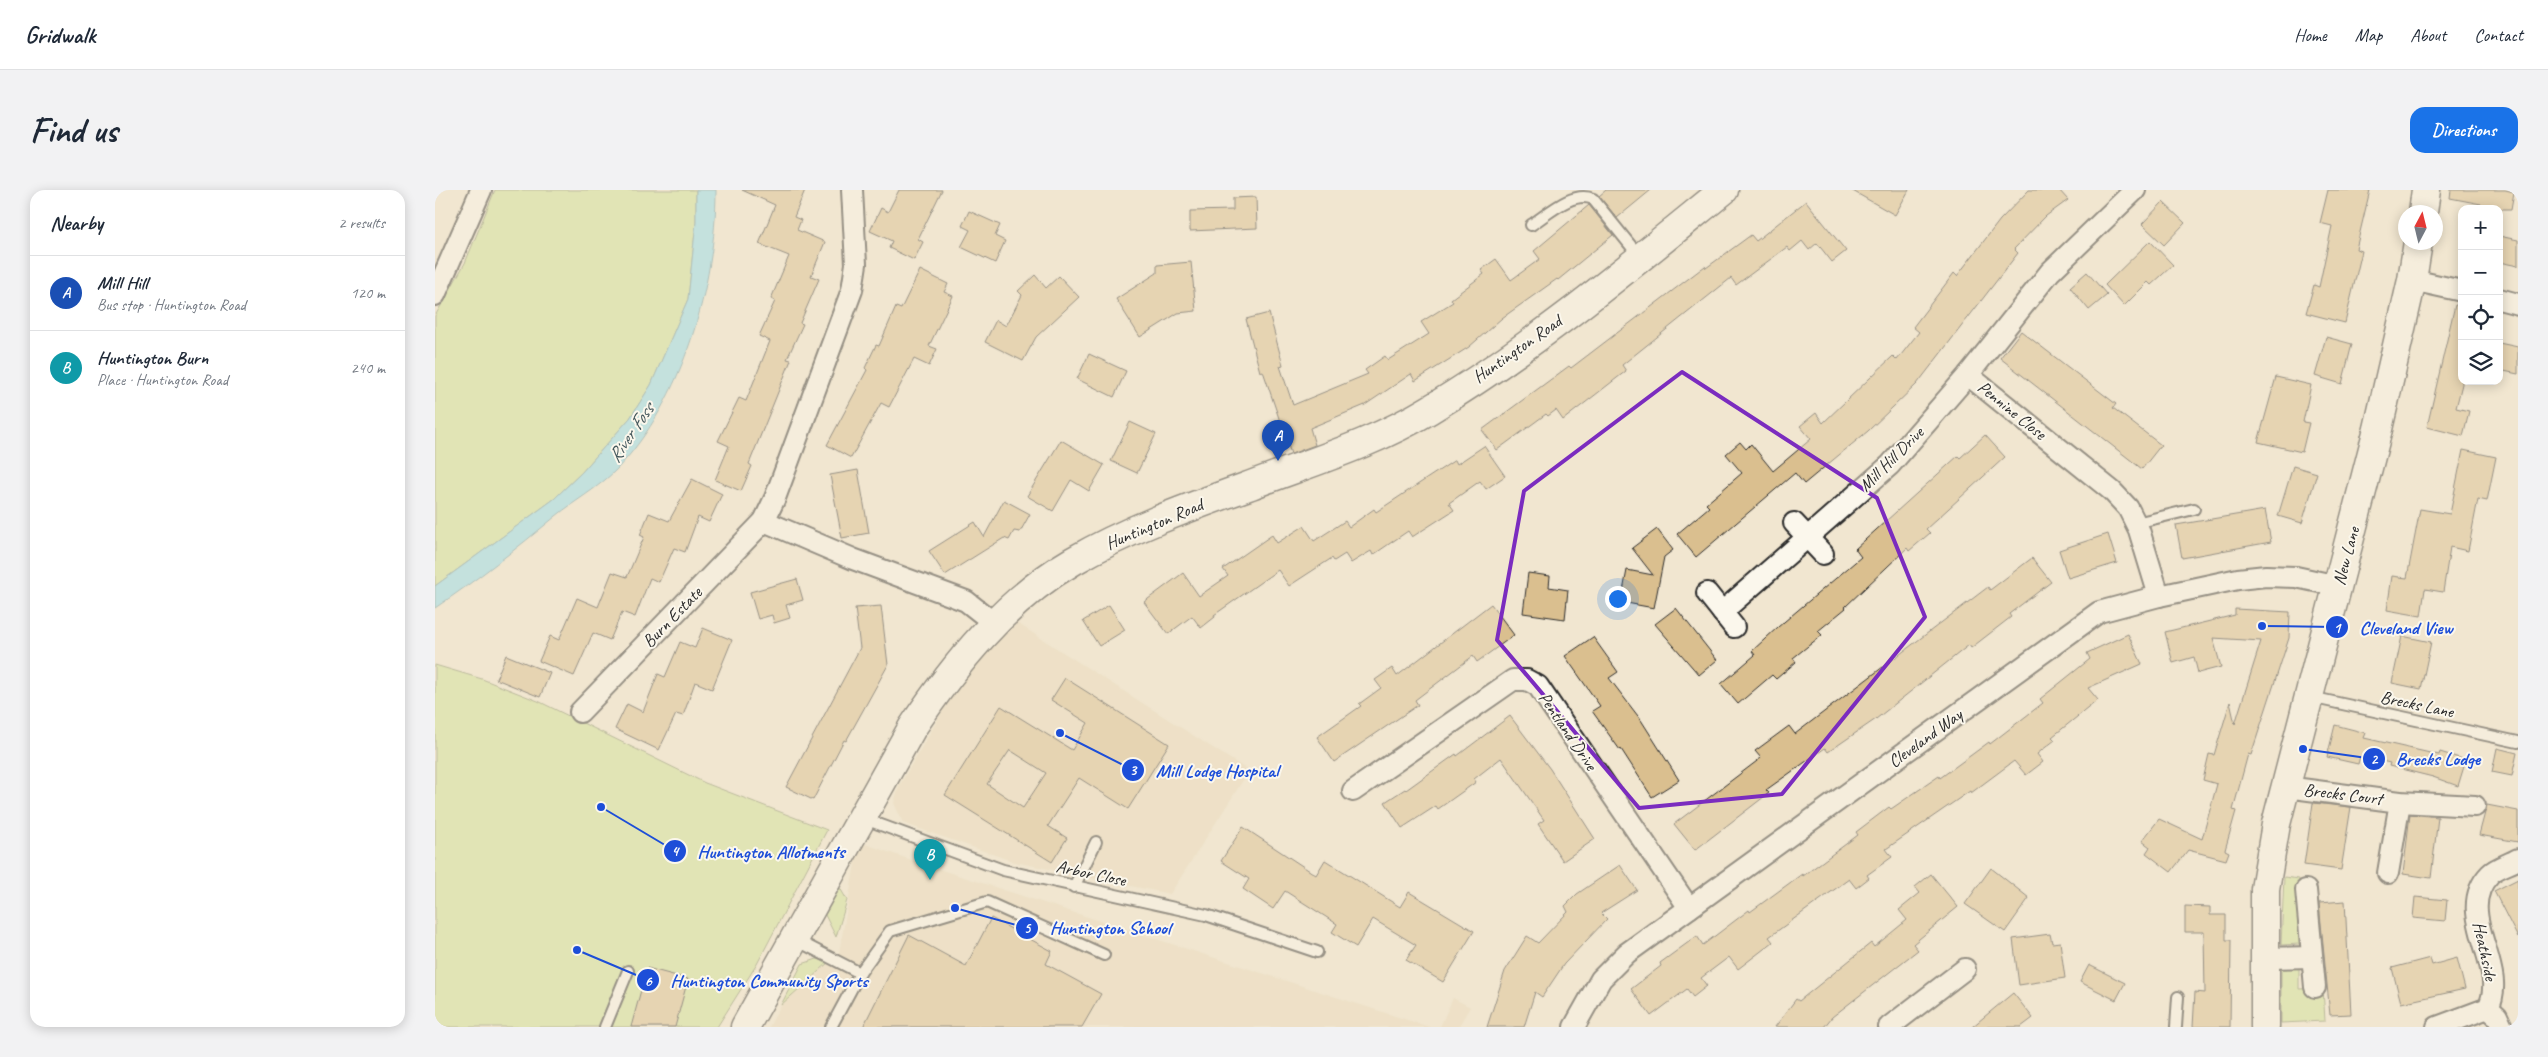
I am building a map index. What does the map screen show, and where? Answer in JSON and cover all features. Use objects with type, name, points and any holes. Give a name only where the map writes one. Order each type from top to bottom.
[{"type":"street","points":[[435,295],[481,190]]},
{"type":"street","name":"Burn Estate","points":[[579,712],[764,522],[779,489],[851,290],[856,264],[852,190]]},
{"type":"street","name":"Huntington Road","points":[[745,1027],[912,728],[937,691],[994,623],[1033,589],[1071,562],[1117,537],[1250,485],[1325,459],[1387,433],[1429,410],[1540,336],[1723,190]]},
{"type":"street","name":"Pennine Close","points":[[2135,190],[2050,272],[1968,375],[2112,490],[2128,508],[2136,523],[2159,596]]},
{"type":"street","points":[[2424,205],[2426,190]]},
{"type":"street","name":"New Lane","points":[[2265,1027],[2265,889],[2276,824],[2378,429],[2412,280],[2417,250]]},
{"type":"street","points":[[2412,280],[2458,290]]},
{"type":"street","points":[[2503,301],[2518,304]]},
{"type":"street","name":"Mill Hill Drive","points":[[1707,593],[1728,619],[1801,530],[1890,465],[1968,375]]},
{"type":"street","points":[[764,522],[861,562],[966,601],[994,623]]},
{"type":"street","points":[[1801,530],[1823,554]]},
{"type":"street","name":"Cleveland Way","points":[[1574,1027],[1601,979],[1627,953],[2088,620],[2111,608],[2238,579],[2266,576],[2296,577],[2338,586]]},
{"type":"street","name":"Pentland Drive","points":[[1353,791],[1513,680],[1527,680],[1538,686],[1689,908]]},
{"type":"street","name":"Brecks Court","points":[[2286,787],[2400,802],[2475,806]]},
{"type":"street","name":"Brecks Court","points":[[2388,873],[2400,802]]},
{"type":"street","name":"Heathside","points":[[2488,1008],[2493,999],[2493,984],[2476,910],[2480,890],[2491,873],[2518,860]]},
{"type":"street","points":[[2307,890],[2315,987]]},
{"type":"street","points":[[2264,958],[2313,957]]},
{"type":"street","points":[[1889,1027],[1965,969]]},
{"type":"street","points":[[2437,1027],[2488,1008],[2497,1016],[2502,1027]]},
{"type":"street","points":[[2513,1027],[2518,1026]]},
{"type":"lane","points":[[1531,225],[1576,197],[1589,197],[1593,199],[1640,257]]},
{"type":"lane","points":[[2136,523],[2194,509]]},
{"type":"lane","name":"Brecks Lane","points":[[2309,697],[2518,742]]},
{"type":"lane","name":"Arbor Close","points":[[861,817],[1003,870],[1206,916],[1317,952]]},
{"type":"lane","points":[[1074,887],[1096,842]]},
{"type":"lane","points":[[831,1027],[860,973],[890,931],[987,902],[1104,955]]},
{"type":"lane","points":[[793,938],[860,973]]},
{"type":"lane","points":[[605,1027],[627,971]]},
{"type":"lane","points":[[2176,1027],[2178,997]]},
{"type":"highlighted area","points":[[1682,372],[1877,498],[1925,617],[1782,794],[1639,808],[1497,640],[1524,491]]},
{"type":"shaded area","points":[[1017,623],[1249,771],[1170,894],[1015,862],[903,823],[894,803],[899,786],[952,695],[985,653]]},
{"type":"shaded area","points":[[859,842],[1429,1027],[769,1027],[781,1005],[839,953]]},
{"type":"shaded area","points":[[1453,998],[1470,1007],[1458,1027],[1440,1027]]},
{"type":"green space","points":[[495,190],[696,190],[696,222],[688,299],[651,385],[630,418],[582,472],[554,499],[435,586],[435,316],[465,263]]},
{"type":"green space","points":[[435,665],[482,679],[538,701],[705,783],[827,830],[757,964],[717,1027],[435,1027]]},
{"type":"green space","points":[[2284,877],[2299,879],[2299,944],[2281,945]]},
{"type":"green space","points":[[840,888],[847,900],[836,937],[825,915]]},
{"type":"green space","points":[[817,959],[829,962],[781,1005],[802,964]]},
{"type":"green space","points":[[2281,967],[2299,968],[2299,989],[2323,988],[2325,1021],[2281,1023]]},
{"type":"water","name":"River Foss","points":[[696,190],[716,190],[710,264],[702,302],[691,339],[677,376],[660,410],[640,442],[616,470],[482,575],[435,608],[435,586],[554,499],[582,472],[630,418],[651,385],[688,299],[696,222]]},
{"type":"building","points":[[742,190],[805,190],[794,217],[801,220],[797,230],[825,242],[811,276],[819,279],[800,323],[803,324],[787,359],[791,360],[749,464],[752,466],[741,491],[715,480],[729,446],[718,441],[739,398],[746,401],[770,341],[759,336],[775,301],[771,299],[789,256],[759,244],[775,205]]},
{"type":"building","points":[[899,190],[942,190],[918,239],[923,242],[914,260],[889,248],[892,241],[870,231],[881,208],[888,212]]},
{"type":"building","points":[[1606,190],[1651,190],[1617,218],[1599,196]]},
{"type":"building","points":[[1851,190],[1909,190],[1895,215]]},
{"type":"building","points":[[2029,190],[2059,190],[2068,200],[2046,216],[2014,249],[2018,253],[1917,384],[1868,431],[1804,484],[1795,473],[1696,557],[1677,534],[1709,507],[1706,504],[1742,473],[1726,454],[1740,442],[1746,449],[1751,444],[1773,471],[1811,439],[1800,426],[1816,413],[1823,423],[1893,356],[1897,360],[1919,332],[1913,327],[1954,273],[1957,276],[2000,220]]},
{"type":"building","points":[[2328,190],[2370,190],[2356,249],[2362,251],[2345,323],[2306,313],[2314,285],[2319,287],[2332,226],[2320,223]]},
{"type":"building","points":[[2451,190],[2505,190],[2514,192],[2511,209],[2503,209],[2503,205],[2481,205],[2450,198]]},
{"type":"building","points":[[1256,197],[1257,228],[1190,231],[1190,211],[1233,210],[1233,198]]},
{"type":"building","points":[[1806,201],[1846,251],[1832,262],[1817,243],[1809,250],[1802,241],[1790,251],[1787,247],[1736,285],[1731,278],[1622,365],[1626,371],[1563,420],[1556,410],[1548,416],[1546,414],[1497,450],[1482,430],[1569,366],[1571,368],[1705,266],[1706,268],[1751,235],[1756,241]]},
{"type":"building","points":[[2163,202],[2185,223],[2164,245],[2142,224]]},
{"type":"building","points":[[1589,205],[1613,235],[1558,280],[1502,318],[1469,347],[1415,381],[1411,374],[1365,405],[1310,428],[1315,445],[1291,454],[1263,371],[1260,372],[1246,319],[1269,313],[1283,365],[1280,366],[1293,405],[1368,374],[1365,370],[1385,356],[1388,360],[1429,334],[1421,322],[1453,302],[1451,299],[1484,274],[1481,270],[1496,259],[1511,280],[1540,259],[1534,251]]},
{"type":"building","points":[[969,211],[1000,225],[995,236],[1005,241],[995,263],[961,247],[970,230],[962,226]]},
{"type":"building","points":[[2503,237],[2518,240],[2518,266],[2503,263]]},
{"type":"building","points":[[2150,241],[2173,265],[2151,285],[2148,282],[2124,306],[2105,285]]},
{"type":"building","points":[[1191,262],[1196,311],[1178,313],[1140,337],[1116,299],[1157,273],[1157,265]]},
{"type":"building","points":[[920,270],[948,284],[944,292],[953,296],[929,346],[937,349],[929,366],[914,359],[889,407],[881,403],[851,458],[827,445],[867,370],[865,368],[876,345],[879,346],[896,307],[901,309]]},
{"type":"building","points":[[2087,272],[2107,295],[2089,310],[2070,287]]},
{"type":"building","points":[[1035,275],[1046,288],[1059,276],[1079,297],[1036,337],[1023,361],[985,342],[996,320],[1006,326],[1022,295],[1018,291]]},
{"type":"building","points":[[2455,305],[2458,305],[2458,385],[2462,385],[2456,408],[2469,411],[2463,436],[2427,427]]},
{"type":"building","points":[[2021,331],[2116,404],[2113,408],[2161,445],[2142,469],[2000,358]]},
{"type":"building","points":[[2326,337],[2352,344],[2342,384],[2315,376]]},
{"type":"building","points":[[2503,344],[2518,347],[2518,374],[2503,371]]},
{"type":"building","points":[[1089,354],[1126,371],[1114,397],[1077,379]]},
{"type":"building","points":[[2276,377],[2311,385],[2303,422],[2309,423],[2302,452],[2258,442]]},
{"type":"building","points":[[1130,422],[1156,434],[1137,473],[1111,461]]},
{"type":"building","points":[[1985,435],[2005,457],[1926,529],[1930,533],[1909,551],[1907,548],[1846,608],[1818,631],[1822,635],[1793,658],[1796,662],[1776,679],[1772,675],[1738,704],[1721,684],[1755,655],[1752,651],[1778,627],[1861,557],[1855,549],[1958,456],[1960,458]]},
{"type":"building","points":[[1061,440],[1104,465],[1089,491],[1071,480],[1053,511],[1027,496]]},
{"type":"building","points":[[1484,446],[1505,476],[1486,489],[1480,481],[1449,503],[1454,510],[1412,537],[1408,531],[1373,555],[1371,551],[1351,563],[1345,554],[1334,561],[1332,558],[1289,586],[1278,570],[1214,615],[1215,617],[1201,628],[1192,616],[1168,634],[1144,602],[1183,573],[1199,596],[1228,576],[1223,569],[1272,535],[1277,543],[1304,526],[1314,541],[1345,521],[1349,527],[1374,509],[1376,512],[1455,460],[1457,464]]},
{"type":"building","points":[[2463,450],[2496,457],[2487,501],[2478,499],[2468,551],[2450,547],[2443,592],[2425,589],[2421,616],[2387,610],[2392,576],[2407,578],[2420,509],[2450,514]]},
{"type":"building","points":[[2293,466],[2317,473],[2302,523],[2278,516]]},
{"type":"building","points":[[858,470],[869,533],[842,538],[830,475]]},
{"type":"building","points":[[692,479],[722,494],[709,522],[698,517],[685,552],[674,548],[659,582],[650,578],[635,617],[622,612],[610,640],[593,633],[574,676],[539,661],[550,636],[559,640],[577,598],[598,607],[612,572],[627,577],[644,537],[640,535],[649,513],[669,521]]},
{"type":"building","points":[[1004,500],[1030,514],[1020,532],[1014,531],[1009,540],[1004,538],[945,575],[929,551],[975,522],[984,537]]},
{"type":"building","points":[[2265,510],[2271,542],[2182,558],[2176,525]]},
{"type":"building","points":[[1657,529],[1673,550],[1664,557],[1654,608],[1621,602],[1627,570],[1653,575],[1632,548]]},
{"type":"building","points":[[2108,534],[2117,563],[2068,578],[2059,550]]},
{"type":"building","points":[[2032,558],[2051,582],[2009,614],[2011,617],[1971,648],[1969,645],[1876,719],[1828,752],[1825,748],[1766,790],[1769,793],[1695,850],[1674,824],[1761,758],[1755,751],[1789,726],[1795,734],[1988,587],[1990,590]]},
{"type":"building","points":[[1528,573],[1550,576],[1549,587],[1568,590],[1565,619],[1523,613]]},
{"type":"building","points":[[797,579],[803,600],[786,605],[790,618],[774,623],[772,615],[758,619],[750,592]]},
{"type":"building","points":[[1491,604],[1514,635],[1477,662],[1473,656],[1415,700],[1418,705],[1334,762],[1317,737],[1361,706],[1359,704],[1381,688],[1375,680],[1392,668],[1397,676]]},
{"type":"building","points":[[1109,605],[1125,630],[1099,646],[1083,621]]},
{"type":"building","points":[[881,606],[888,665],[846,741],[844,740],[813,800],[786,787],[860,648],[855,608]]},
{"type":"building","points":[[1676,608],[1717,660],[1699,675],[1655,624]]},
{"type":"building","points":[[2235,609],[2290,612],[2289,638],[2251,755],[2248,754],[2233,810],[2236,811],[2225,850],[2229,852],[2226,860],[2188,850],[2171,872],[2146,853],[2150,847],[2142,841],[2159,819],[2202,839],[2217,784],[2203,780],[2209,754],[2214,755],[2230,702],[2235,724],[2261,641],[2213,638],[2221,667],[2198,673],[2194,657],[2173,663],[2165,632],[2235,615]]},
{"type":"building","points":[[703,628],[732,640],[712,689],[695,682],[683,716],[676,714],[659,750],[615,729],[627,704],[643,712],[658,674],[665,677],[680,642],[695,648]]},
{"type":"building","points":[[2128,634],[2142,664],[2088,688],[2098,700],[2052,737],[2055,740],[2037,754],[2043,762],[2026,775],[2014,761],[1971,793],[1970,791],[1886,849],[1892,857],[1867,875],[1869,878],[1856,888],[1849,879],[1769,937],[1773,942],[1738,969],[1729,957],[1701,978],[1707,986],[1693,997],[1687,989],[1651,1016],[1631,989],[1661,966],[1660,963],[1697,936],[1703,945],[1749,910],[1750,912],[1802,874],[1803,876],[1858,835],[1856,832],[1889,807],[1891,809],[1939,776],[1940,778],[1989,742],[1990,744],[2043,703],[2040,699],[2090,659],[2087,653]]},
{"type":"building","points":[[2402,636],[2431,642],[2421,689],[2392,683]]},
{"type":"building","points":[[1593,637],[1618,672],[1609,678],[1641,720],[1679,780],[1652,797],[1621,749],[1592,711],[1600,706],[1565,656]]},
{"type":"building","points":[[506,655],[550,673],[540,697],[496,679]]},
{"type":"building","points":[[1065,678],[1169,744],[1128,809],[1079,778],[1048,826],[1067,838],[1052,862],[945,795],[1001,706],[1072,750],[1088,723],[1051,700]],"holes":[[[1010,750],[1046,773],[1023,808],[987,784]]]},
{"type":"building","points":[[1510,716],[1550,769],[1595,839],[1563,861],[1538,824],[1544,820],[1501,758],[1474,779],[1476,782],[1438,809],[1436,806],[1402,828],[1385,802],[1406,790],[1456,754],[1457,756]]},
{"type":"building","points":[[2335,725],[2366,733],[2364,738],[2439,755],[2440,752],[2466,760],[2458,786],[2433,777],[2389,766],[2390,763],[2360,756],[2358,764],[2327,757]]},
{"type":"building","points":[[2497,748],[2517,753],[2512,776],[2492,772]]},
{"type":"building","points":[[2313,803],[2351,807],[2341,870],[2304,865]]},
{"type":"building","points":[[2487,805],[2518,811],[2518,842],[2479,835]]},
{"type":"building","points":[[2410,814],[2438,817],[2431,878],[2403,874]]},
{"type":"building","points":[[1243,827],[1316,875],[1325,860],[1400,907],[1409,892],[1474,931],[1443,982],[1406,960],[1416,945],[1373,919],[1356,947],[1332,932],[1337,924],[1285,891],[1273,909],[1243,889],[1249,879],[1221,861]]},
{"type":"building","points":[[1620,865],[1637,890],[1601,913],[1607,919],[1564,964],[1542,997],[1535,992],[1524,1027],[1487,1027],[1505,971],[1527,936],[1538,943],[1568,912],[1565,906],[1577,894]]},
{"type":"building","points":[[1991,868],[2029,898],[2005,932],[1965,904]]},
{"type":"building","points":[[1931,874],[1958,907],[1913,944],[1918,950],[1832,1017],[1824,1027],[1775,1027],[1796,999],[1799,1001],[1871,943],[1874,947],[1907,920],[1899,910],[1920,893],[1915,887]]},
{"type":"building","points":[[2518,879],[2518,938],[2494,891]]},
{"type":"building","points":[[2415,897],[2447,900],[2445,921],[2413,918]]},
{"type":"building","points":[[2345,901],[2351,1014],[2330,1015],[2319,903]]},
{"type":"building","points":[[2185,906],[2210,907],[2210,915],[2226,915],[2226,940],[2231,940],[2230,1027],[2193,1027],[2195,992],[2205,993],[2204,932],[2185,932]]},
{"type":"building","points":[[991,918],[1052,951],[1046,964],[1101,994],[1082,1027],[863,1027],[909,935],[966,966]]},
{"type":"building","points":[[2050,934],[2052,943],[2060,942],[2065,978],[2019,985],[2013,939]]},
{"type":"building","points":[[2430,958],[2432,965],[2457,958],[2465,989],[2401,1003],[2392,968]]},
{"type":"building","points":[[2089,965],[2125,983],[2116,1000],[2080,982]]},
{"type":"building","points":[[647,968],[688,979],[675,1027],[631,1027]]},
{"type":"building","points":[[2013,993],[2033,1018],[2021,1027],[1972,1027]]},
{"type":"place","name":"Mill Hill","points":[[1278,461]]},
{"type":"place","name":"Cleveland View","points":[[2262,626]]},
{"type":"place","name":"Mill Lodge Hospital","points":[[1060,733]]},
{"type":"place","name":"Brecks Lodge","points":[[2303,749]]},
{"type":"place","name":"Huntington Allotments","points":[[601,807]]},
{"type":"place","name":"Huntington Burn","points":[[930,880]]},
{"type":"place","name":"Huntington School","points":[[955,908]]},
{"type":"place","name":"Huntington Community Sports","points":[[577,950]]}]
